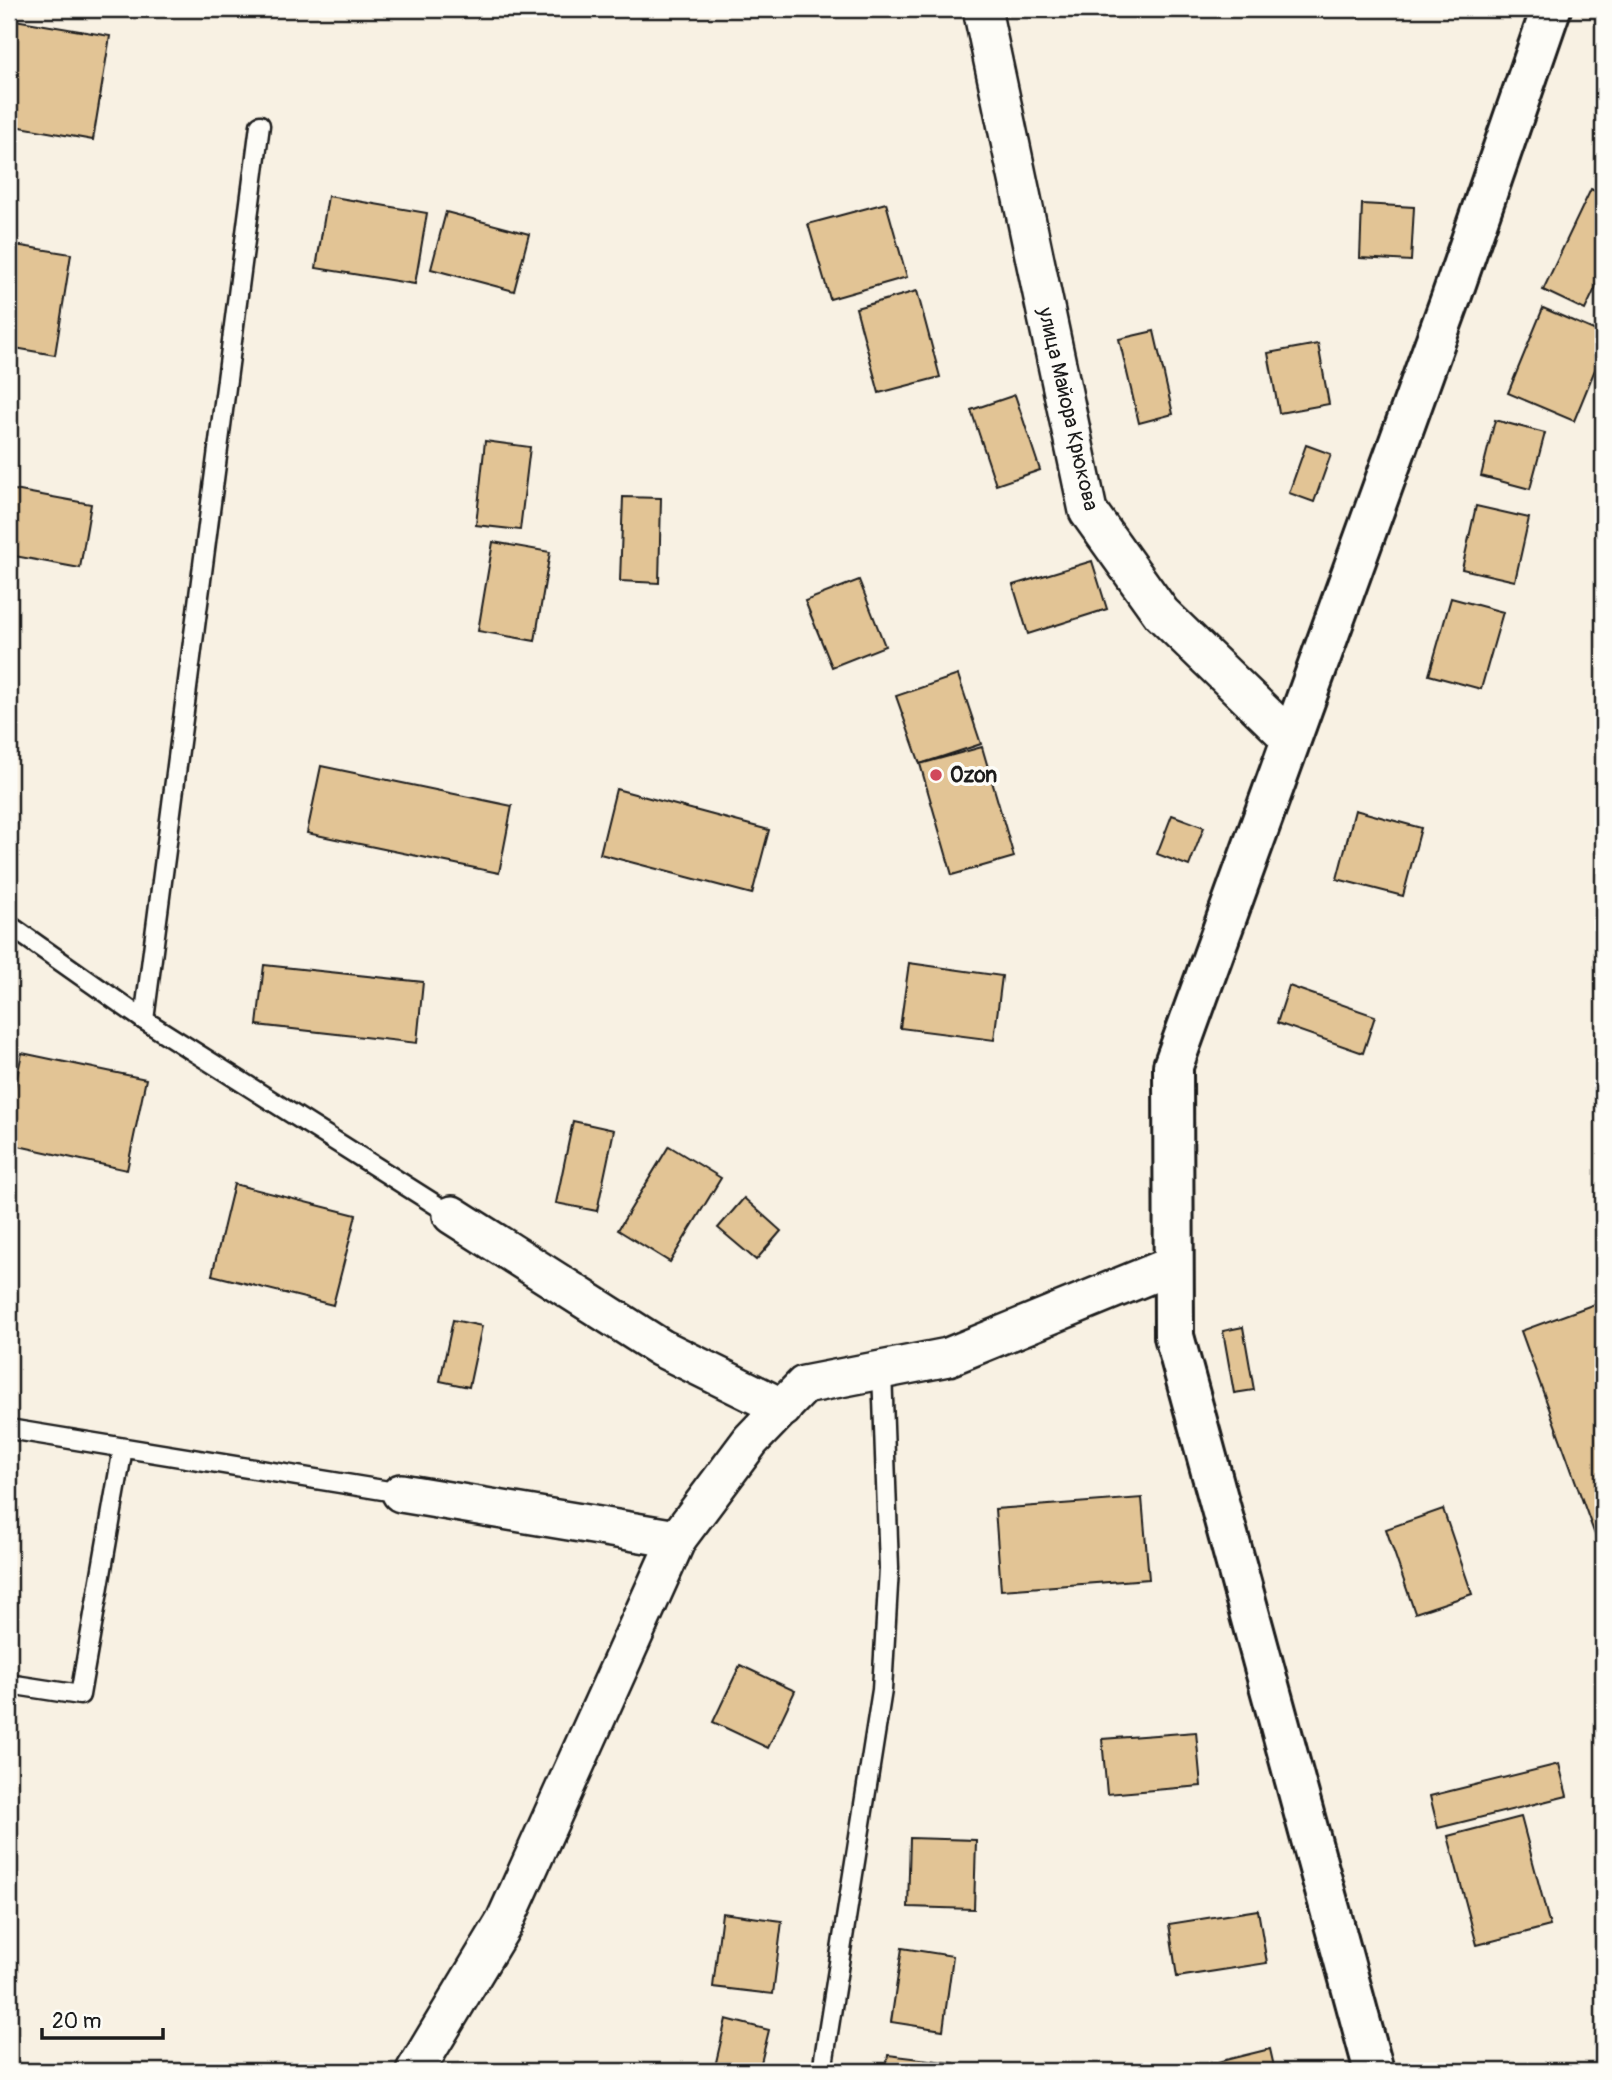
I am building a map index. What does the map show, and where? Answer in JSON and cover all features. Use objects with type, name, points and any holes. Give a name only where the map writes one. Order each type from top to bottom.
[{"type":"main road","points":[[1374,2071],[1174,1336],[1173,1066],[1451,298],[1551,9]]},
{"type":"street","name":"улица Майора Крюкова","points":[[982,9],[1088,511],[1161,613],[1291,738]]},
{"type":"street","points":[[452,1215],[661,1348],[783,1408]]},
{"type":"street","points":[[415,2071],[504,1923],[677,1539],[751,1440],[804,1385],[948,1357],[1173,1265]]},
{"type":"street","points":[[401,1493],[677,1539]]},
{"type":"lane","points":[[144,1020],[260,125]]},
{"type":"lane","points":[[9,925],[144,1020],[452,1215]]},
{"type":"lane","points":[[822,2071],[882,1690],[890,1568],[882,1370]]},
{"type":"lane","points":[[9,1429],[401,1493]]},
{"type":"lane","points":[[9,1684],[80,1695],[123,1448]]},
{"type":"building","points":[[9,19],[110,36],[93,140],[9,125]]},
{"type":"building","points":[[1591,189],[1603,195],[1603,272],[1585,310],[1543,290]]},
{"type":"building","points":[[328,196],[427,213],[415,284],[316,268]]},
{"type":"building","points":[[886,203],[907,277],[830,299],[808,224]]},
{"type":"building","points":[[1362,204],[1414,207],[1411,261],[1360,258]]},
{"type":"building","points":[[446,212],[529,234],[514,291],[431,269]]},
{"type":"building","points":[[9,244],[71,254],[55,355],[9,347]]},
{"type":"building","points":[[917,291],[940,377],[879,393],[856,308]]},
{"type":"building","points":[[1543,308],[1603,334],[1603,350],[1574,421],[1508,393]]},
{"type":"building","points":[[1154,331],[1173,414],[1139,423],[1119,339]]},
{"type":"building","points":[[1318,344],[1329,404],[1279,413],[1268,353]]},
{"type":"building","points":[[1015,395],[1040,470],[996,485],[971,410]]},
{"type":"building","points":[[1495,420],[1545,433],[1530,489],[1481,476]]},
{"type":"building","points":[[485,441],[530,447],[520,530],[476,525]]},
{"type":"building","points":[[1306,445],[1331,454],[1314,502],[1289,493]]},
{"type":"building","points":[[9,489],[91,504],[80,568],[9,555]]},
{"type":"building","points":[[623,497],[661,498],[659,583],[620,581]]},
{"type":"building","points":[[1476,506],[1529,518],[1515,581],[1462,569]]},
{"type":"building","points":[[493,542],[550,552],[535,641],[478,631]]},
{"type":"building","points":[[1092,561],[1107,609],[1028,634],[1013,585]]},
{"type":"building","points":[[859,580],[885,646],[832,667],[805,601]]},
{"type":"building","points":[[1451,598],[1503,612],[1481,689],[1429,675]]},
{"type":"building","points":[[958,675],[981,744],[920,764],[896,696]]},
{"type":"building","points":[[982,747],[1014,857],[952,875],[920,764]]},
{"type":"building","points":[[321,766],[512,806],[499,873],[307,833]]},
{"type":"building","points":[[616,789],[769,830],[752,894],[600,854]]},
{"type":"building","points":[[1355,810],[1421,828],[1403,896],[1337,879]]},
{"type":"building","points":[[1172,815],[1204,827],[1189,866],[1157,854]]},
{"type":"building","points":[[909,963],[1002,976],[994,1040],[900,1028]]},
{"type":"building","points":[[264,965],[423,982],[417,1043],[257,1025]]},
{"type":"building","points":[[1289,986],[1375,1016],[1363,1053],[1277,1023]]},
{"type":"building","points":[[22,1053],[146,1079],[127,1170],[9,1144],[9,1115]]},
{"type":"building","points":[[573,1121],[614,1130],[597,1211],[556,1203]]},
{"type":"building","points":[[669,1146],[721,1178],[670,1262],[618,1230]]},
{"type":"building","points":[[234,1184],[356,1215],[333,1305],[212,1275]]},
{"type":"building","points":[[744,1198],[781,1231],[756,1260],[718,1228]]},
{"type":"building","points":[[1603,1301],[1603,1557],[1521,1331]]},
{"type":"building","points":[[453,1320],[482,1326],[469,1387],[440,1381]]},
{"type":"building","points":[[1243,1327],[1254,1390],[1234,1393],[1223,1331]]},
{"type":"building","points":[[1142,1498],[1149,1579],[1001,1590],[995,1509]]},
{"type":"building","points":[[1443,1509],[1472,1594],[1415,1613],[1386,1529]]},
{"type":"building","points":[[740,1665],[795,1691],[768,1748],[713,1722]]},
{"type":"building","points":[[1196,1732],[1201,1786],[1107,1794],[1102,1739]]},
{"type":"building","points":[[1559,1764],[1567,1796],[1438,1828],[1430,1796]]},
{"type":"building","points":[[1521,1817],[1550,1926],[1477,1945],[1448,1836]]},
{"type":"building","points":[[910,1838],[976,1840],[974,1909],[908,1907]]},
{"type":"building","points":[[1258,1910],[1267,1963],[1177,1977],[1169,1924]]},
{"type":"building","points":[[722,1913],[782,1921],[773,1994],[713,1987]]},
{"type":"building","points":[[902,1948],[953,1956],[943,2030],[891,2022]]},
{"type":"building","points":[[726,2019],[769,2030],[759,2071],[714,2071]]},
{"type":"building","points":[[1270,2049],[1275,2071],[1194,2071],[1193,2068]]},
{"type":"building","points":[[888,2055],[954,2063],[953,2071],[886,2071]]},
{"type":"place","name":"Ozon","points":[[936,775]]}]
